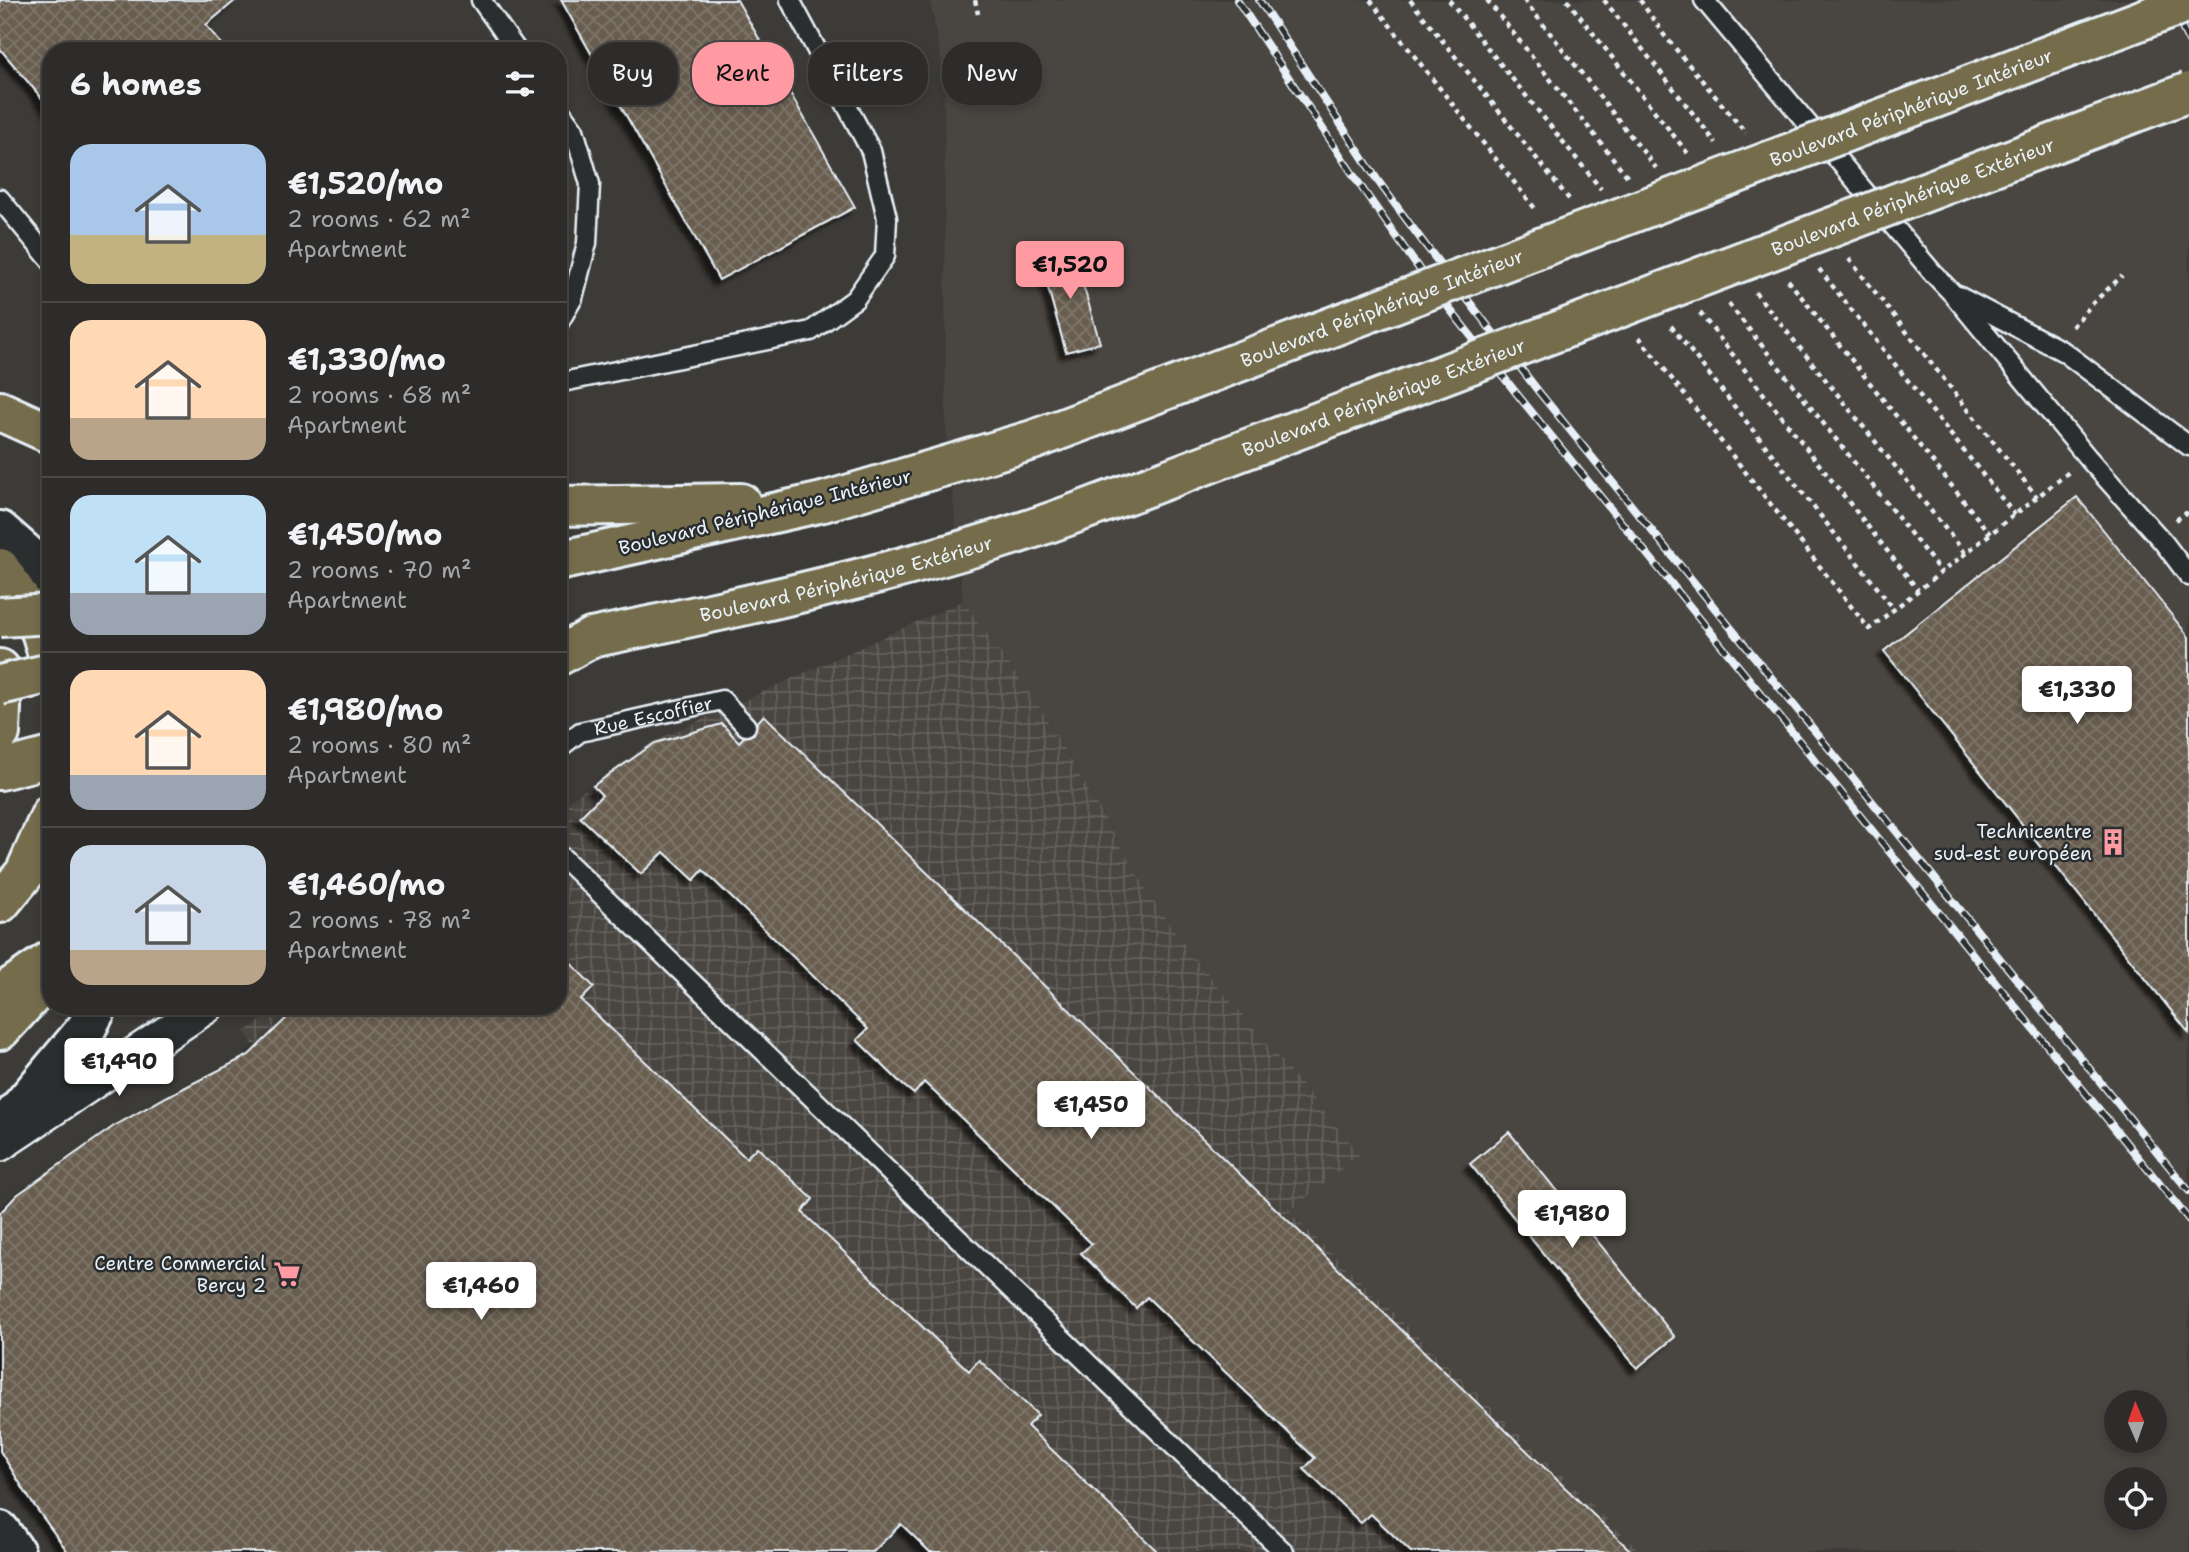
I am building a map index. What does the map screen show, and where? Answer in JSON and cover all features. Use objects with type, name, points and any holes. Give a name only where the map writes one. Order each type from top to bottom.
[{"type":"highway","name":"Boulevard Périphérique Intérieur","points":[[567,559],[823,502],[1033,440],[2189,2]]},
{"type":"highway","name":"Boulevard Périphérique Extérieur","points":[[569,647],[906,566],[1024,531],[2189,92]]},
{"type":"highway","points":[[0,411],[42,430]]},
{"type":"highway","points":[[567,506],[823,502]]},
{"type":"highway","points":[[0,568],[42,634]]},
{"type":"highway","points":[[0,617],[42,615]]},
{"type":"highway","points":[[0,669],[0,733]]},
{"type":"highway","points":[[0,685],[42,675]]},
{"type":"highway","points":[[0,770],[42,759]]},
{"type":"highway","points":[[0,903],[24,873],[42,834]]},
{"type":"highway","points":[[0,995],[42,966]]},
{"type":"highway","points":[[0,1030],[42,985]]},
{"type":"main road","points":[[0,531],[33,560],[42,573]]},
{"type":"main road","points":[[0,1132],[86,1029],[93,1015]]},
{"type":"main road","points":[[0,1531],[15,1552]]},
{"type":"street","points":[[0,1144],[194,1015]]},
{"type":"lane","points":[[481,0],[511,42]]},
{"type":"lane","points":[[567,381],[811,331],[855,299],[885,256],[887,219],[872,151],[790,0]]},
{"type":"lane","points":[[1704,0],[1931,272],[1952,293],[2088,457],[2164,543],[2189,576]]},
{"type":"lane","points":[[567,120],[574,130],[590,184],[587,243],[573,298],[567,308]]},
{"type":"lane","points":[[0,199],[42,250]]},
{"type":"lane","points":[[1952,293],[2064,352],[2189,446]]},
{"type":"lane","name":"Rue Escoffier","points":[[567,742],[580,732],[722,700],[746,726]]},
{"type":"lane","points":[[567,861],[1284,1552]]},
{"type":"lane","points":[[0,1524],[30,1552]]},
{"type":"path","points":[[975,0],[978,14]]},
{"type":"path","points":[[1370,0],[1538,211]]},
{"type":"path","points":[[2066,334],[2093,303],[2122,276]]},
{"type":"path","points":[[1633,329],[1869,629],[2072,470]]},
{"type":"shaded area","points":[[930,0],[2189,0],[2189,1552],[1641,1552],[1289,1212],[1360,1154],[1191,954],[1152,899],[1037,703],[963,601],[946,426],[944,105],[1042,105],[1042,42],[942,42],[942,65]]},
{"type":"shaded area","points":[[963,601],[1037,703],[1152,899],[1191,954],[1360,1154],[1289,1212],[1641,1552],[945,1552],[289,1097],[245,1032],[269,1015],[567,1015],[567,803],[650,743]]},
{"type":"building","points":[[0,0],[236,0],[206,25],[220,42],[42,42],[42,98],[0,49]]},
{"type":"building","points":[[561,0],[737,0],[761,42],[692,42],[692,105],[794,105],[794,100],[855,207],[719,280],[620,105],[678,105],[678,42],[588,42],[588,48]]},
{"type":"building","points":[[1073,250],[1100,343],[1066,352],[1040,259]]},
{"type":"building","name":"Technicentre sud-est européen","points":[[2077,497],[2189,637],[2189,1033],[1884,651]]},
{"type":"building","points":[[764,715],[1632,1552],[1411,1552],[1371,1514],[1361,1523],[1304,1469],[1315,1458],[1147,1297],[1136,1308],[1081,1253],[1092,1244],[924,1082],[914,1094],[903,1085],[857,1040],[868,1029],[703,870],[694,880],[664,852],[641,874],[580,817],[602,795],[593,786],[655,743],[722,724],[739,742],[754,734],[757,723]]},
{"type":"building","name":"Centre Commercial Bercy 2","points":[[567,959],[594,987],[581,1000],[746,1158],[757,1147],[813,1199],[802,1212],[969,1371],[979,1360],[1038,1415],[1027,1426],[1158,1552],[930,1552],[901,1524],[873,1552],[68,1552],[31,1501],[0,1451],[0,1213],[17,1195],[114,1126],[249,1055],[290,1015],[567,1015]]},
{"type":"building","points":[[1509,1132],[1675,1337],[1637,1368],[1470,1164]]},
{"type":"railway","points":[[1237,0],[1364,191],[1429,283],[2189,1220]]},
{"type":"railway","points":[[1259,0],[1378,181],[1539,392],[2189,1191]]},
{"type":"railway","points":[[2168,0],[2189,42]]},
{"type":"place","name":"Technicentre sud-est européen","points":[[2113,842]]},
{"type":"place","name":"Centre Commercial Bercy 2","points":[[287,1274]]}]
